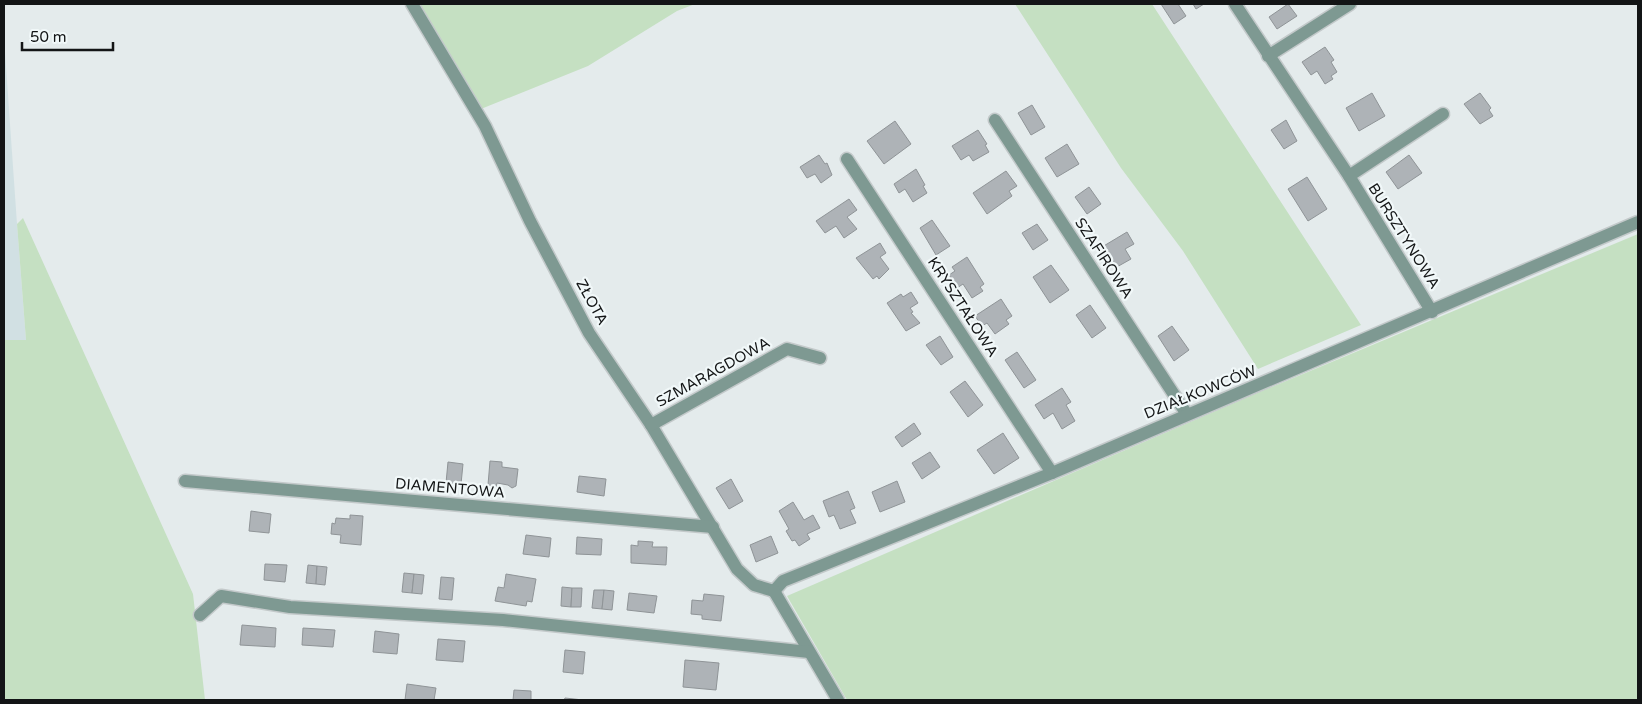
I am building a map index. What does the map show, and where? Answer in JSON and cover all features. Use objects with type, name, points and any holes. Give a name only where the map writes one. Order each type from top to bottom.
[{"type":"street","name":"ZŁOTA","points":[[412,4],[485,126],[530,221],[589,333],[651,425],[737,569],[754,584],[774,591]]},
{"type":"street","name":"BURSZTYNOWA","points":[[1235,4],[1349,176],[1432,312]]},
{"type":"street","points":[[1268,56],[1350,4]]},
{"type":"street","name":"BURSZTYNOWA","points":[[1349,176],[1443,114]]},
{"type":"street","name":"SZAFIROWA","points":[[995,120],[1186,413]]},
{"type":"street","name":"KRYSZTAŁOWA","points":[[847,159],[1052,472]]},
{"type":"street","name":"DZIAŁKOWCÓW","points":[[774,591],[783,581],[1052,472],[1186,413],[1255,387],[1638,222]]},
{"type":"street","name":"SZMARAGDOWA","points":[[651,425],[787,349],[820,358]]},
{"type":"street","name":"DIAMENTOWA","points":[[185,481],[713,527]]},
{"type":"street","points":[[774,591],[838,700]]},
{"type":"street","points":[[200,615],[221,596],[290,607],[503,620],[809,652]]},
{"type":"shaded area","points":[[4,38],[17,224],[26,340],[4,340]]},
{"type":"green space","points":[[407,4],[695,4],[677,11],[588,66],[471,113]]},
{"type":"green space","points":[[1015,4],[1152,4],[1361,325],[1258,369],[1183,251],[1121,168]]},
{"type":"green space","points":[[23,218],[193,594],[205,700],[4,700],[4,340],[26,340],[17,224]]},
{"type":"green space","points":[[1638,234],[1638,700],[847,700],[787,596],[1262,391]]},
{"type":"building","points":[[1161,4],[1178,4],[1186,16],[1174,24]]},
{"type":"building","points":[[1193,4],[1204,4],[1196,9]]},
{"type":"building","points":[[1288,4],[1297,16],[1277,29],[1269,17]]},
{"type":"building","points":[[1325,47],[1334,60],[1331,62],[1337,72],[1331,76],[1333,79],[1325,84],[1317,71],[1311,75],[1302,62]]},
{"type":"building","points":[[1372,93],[1385,116],[1359,131],[1346,108]]},
{"type":"building","points":[[1480,93],[1491,108],[1489,110],[1493,116],[1480,124],[1464,104]]},
{"type":"building","points":[[1032,105],[1045,127],[1031,135],[1018,113]]},
{"type":"building","points":[[1286,120],[1297,141],[1284,149],[1271,130]]},
{"type":"building","points":[[895,121],[911,144],[884,164],[867,141]]},
{"type":"building","points":[[978,130],[987,144],[985,145],[989,152],[973,161],[969,155],[961,160],[952,146]]},
{"type":"building","points":[[1067,144],[1079,164],[1057,177],[1045,158]]},
{"type":"building","points":[[819,155],[825,164],[827,163],[832,175],[821,183],[815,174],[807,178],[800,167]]},
{"type":"building","points":[[1409,155],[1422,173],[1398,189],[1386,172]]},
{"type":"building","points":[[916,169],[925,185],[923,186],[927,193],[913,202],[905,189],[899,193],[894,184]]},
{"type":"building","points":[[1006,171],[1017,186],[1009,191],[1012,196],[987,214],[973,193]]},
{"type":"building","points":[[1307,177],[1327,209],[1308,221],[1288,189]]},
{"type":"building","points":[[1089,187],[1101,204],[1087,214],[1075,197]]},
{"type":"building","points":[[849,199],[857,210],[847,217],[857,229],[844,238],[836,226],[825,233],[816,221]]},
{"type":"building","points":[[932,220],[950,246],[936,255],[920,228]]},
{"type":"building","points":[[1037,224],[1048,240],[1033,250],[1022,233]]},
{"type":"building","points":[[1127,232],[1134,244],[1125,249],[1131,259],[1115,268],[1102,247]]},
{"type":"building","points":[[880,243],[886,253],[880,257],[889,269],[879,279],[877,276],[873,279],[856,258]]},
{"type":"building","points":[[967,257],[984,284],[980,287],[983,291],[972,298],[963,284],[957,288],[949,275],[955,271],[952,267]]},
{"type":"building","points":[[1051,265],[1069,290],[1050,303],[1033,277]]},
{"type":"building","points":[[911,292],[918,303],[910,308],[913,312],[911,313],[920,323],[906,331],[887,303],[901,294],[903,297]]},
{"type":"building","points":[[1001,299],[1012,316],[1006,320],[1009,324],[995,334],[987,323],[982,326],[975,316]]},
{"type":"building","points":[[1090,305],[1106,328],[1092,338],[1076,315]]},
{"type":"building","points":[[1172,326],[1189,350],[1174,361],[1158,336]]},
{"type":"building","points":[[940,336],[953,357],[941,365],[926,345]]},
{"type":"building","points":[[1017,352],[1036,380],[1024,388],[1005,360]]},
{"type":"building","points":[[965,381],[983,405],[968,417],[950,392]]},
{"type":"building","points":[[1062,388],[1071,402],[1066,405],[1075,421],[1062,429],[1053,413],[1044,419],[1035,405]]},
{"type":"building","points":[[914,423],[921,434],[902,447],[895,437]]},
{"type":"building","points":[[1003,433],[1019,458],[994,474],[977,450]]},
{"type":"building","points":[[930,452],[940,467],[922,479],[912,463]]},
{"type":"building","points":[[490,461],[502,462],[502,467],[518,469],[516,486],[512,488],[508,485],[497,483],[496,487],[488,485]]},
{"type":"building","points":[[448,462],[463,464],[461,484],[446,483]]},
{"type":"building","points":[[579,476],[606,479],[604,496],[577,492]]},
{"type":"building","points":[[731,479],[743,501],[729,509],[716,488]]},
{"type":"building","points":[[897,481],[905,502],[880,512],[872,492]]},
{"type":"building","points":[[848,491],[855,508],[850,510],[856,523],[840,529],[834,515],[829,517],[823,501]]},
{"type":"building","points":[[793,502],[804,520],[813,515],[820,528],[807,534],[810,539],[799,546],[795,540],[792,541],[786,531],[789,529],[779,511]]},
{"type":"building","points":[[251,511],[271,514],[269,533],[249,531]]},
{"type":"building","points":[[350,515],[363,516],[361,545],[340,543],[341,535],[331,534],[332,523],[335,524],[336,518],[350,519]]},
{"type":"building","points":[[526,535],[551,538],[549,557],[523,554]]},
{"type":"building","points":[[771,536],[778,553],[756,562],[750,545]]},
{"type":"building","points":[[577,537],[602,539],[601,555],[576,554]]},
{"type":"building","points":[[638,541],[653,542],[652,547],[667,547],[666,565],[631,563],[631,545],[638,546]]},
{"type":"building","points":[[265,564],[287,565],[285,582],[264,580]]},
{"type":"building","points":[[308,565],[317,566],[316,584],[306,583]]},
{"type":"building","points":[[317,566],[327,567],[325,585],[316,584]]},
{"type":"building","points":[[404,573],[414,574],[412,593],[402,592]]},
{"type":"building","points":[[414,574],[424,575],[422,594],[412,593]]},
{"type":"building","points":[[506,574],[536,579],[532,602],[527,601],[526,606],[495,601],[498,587],[504,588]]},
{"type":"building","points":[[441,577],[454,578],[452,600],[439,599]]},
{"type":"building","points":[[562,587],[572,588],[571,607],[561,606]]},
{"type":"building","points":[[572,588],[582,588],[581,607],[571,607]]},
{"type":"building","points":[[594,590],[604,590],[602,609],[592,608]]},
{"type":"building","points":[[604,590],[614,591],[612,610],[602,609]]},
{"type":"building","points":[[629,593],[657,596],[654,613],[627,610]]},
{"type":"building","points":[[704,594],[724,596],[721,621],[702,619],[702,615],[691,614],[692,600],[703,601]]},
{"type":"building","points":[[242,625],[276,628],[275,647],[240,645]]},
{"type":"building","points":[[303,628],[335,630],[333,647],[302,645]]},
{"type":"building","points":[[375,631],[399,634],[397,654],[373,652]]},
{"type":"building","points":[[438,639],[465,641],[463,662],[436,660]]},
{"type":"building","points":[[565,650],[585,652],[583,674],[563,672]]},
{"type":"building","points":[[685,660],[719,663],[716,690],[683,687]]},
{"type":"building","points":[[407,684],[436,688],[434,700],[405,700]]},
{"type":"building","points":[[514,690],[531,691],[531,700],[513,700]]},
{"type":"building","points":[[565,698],[583,700],[564,700]]}]
